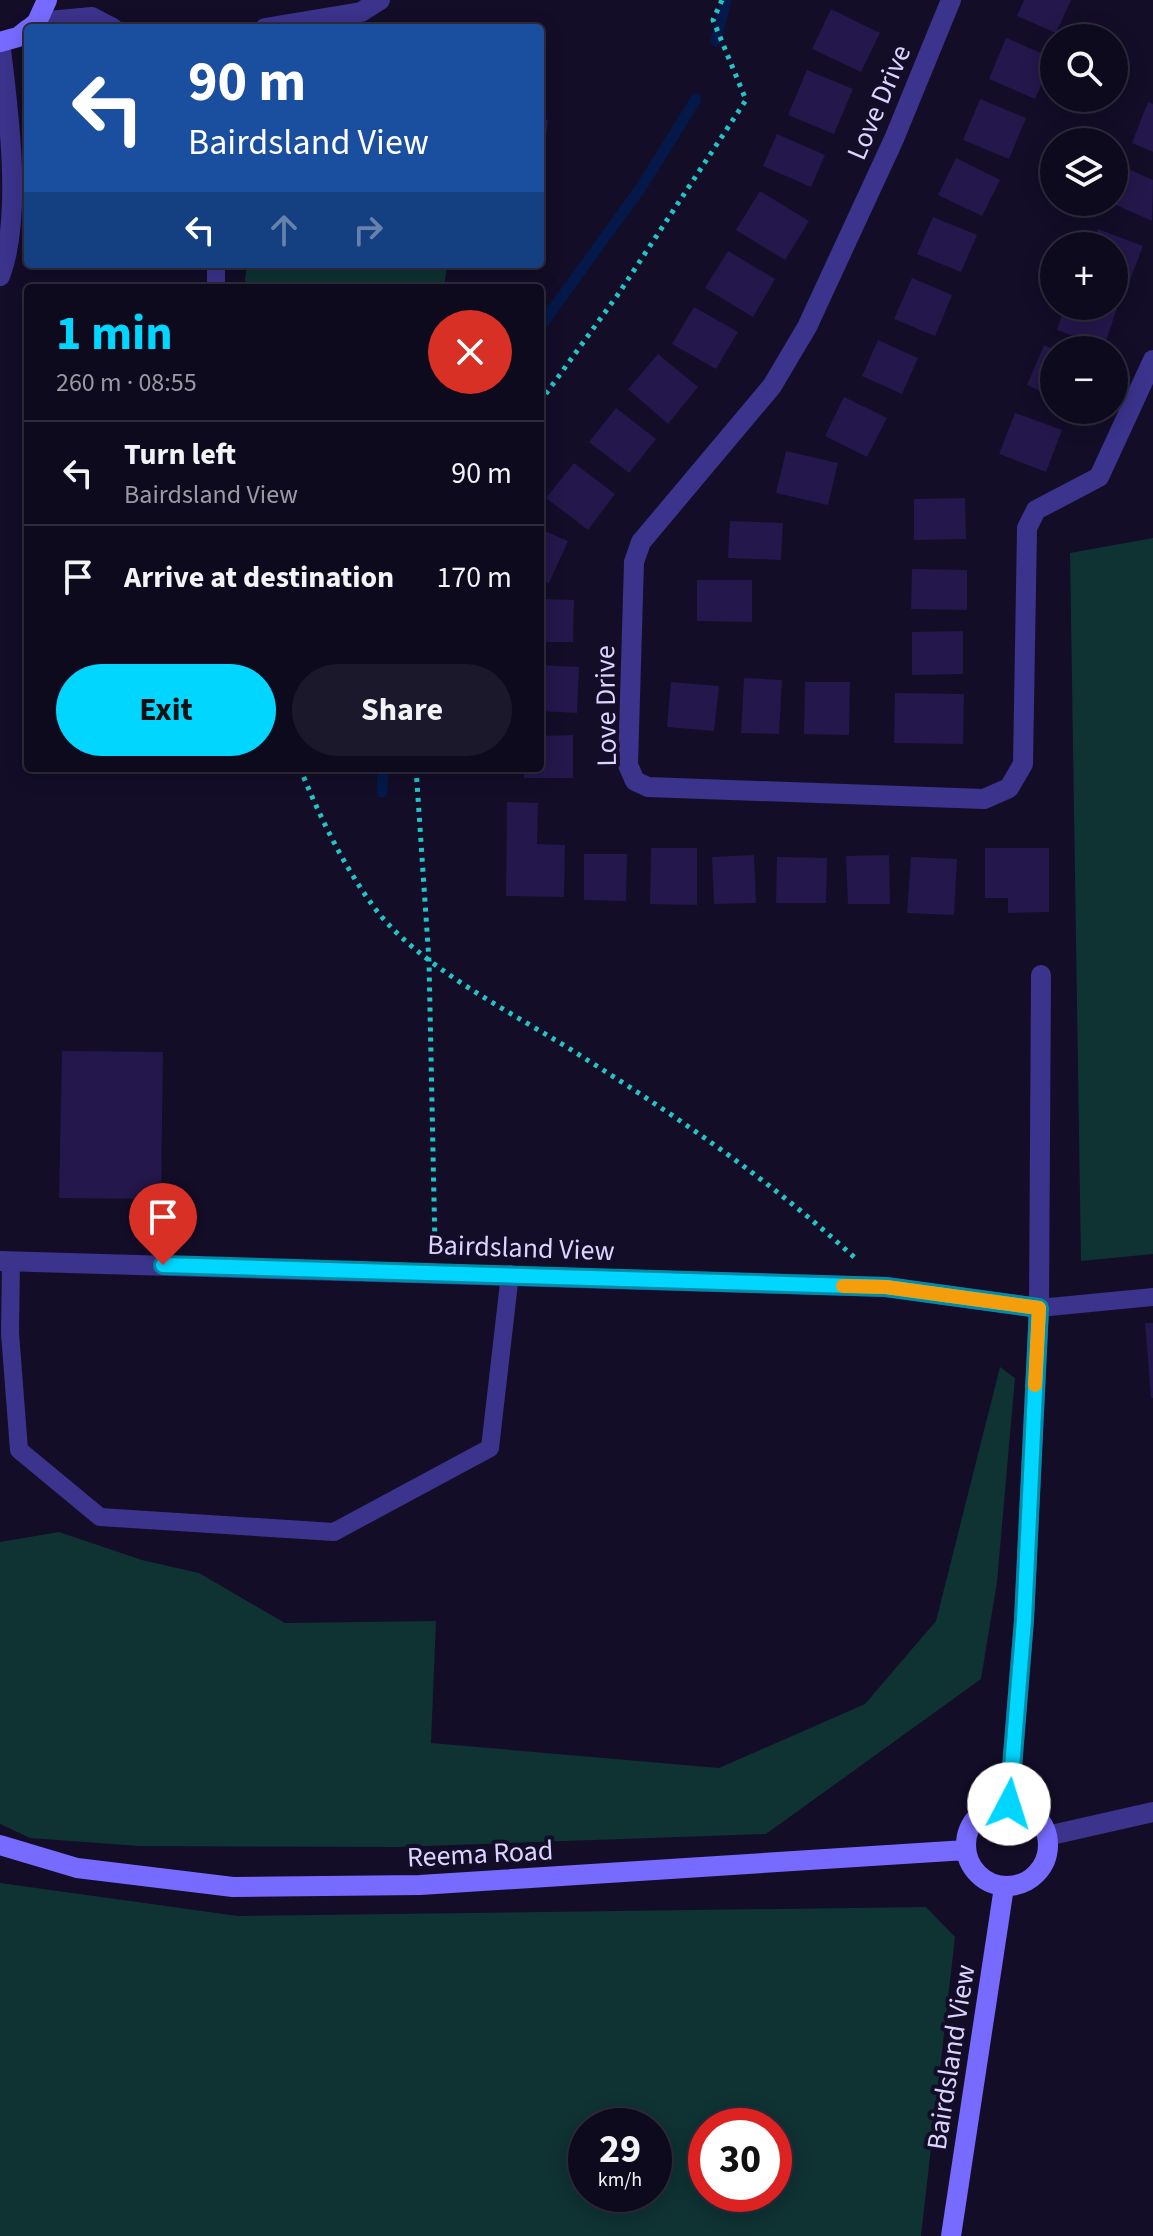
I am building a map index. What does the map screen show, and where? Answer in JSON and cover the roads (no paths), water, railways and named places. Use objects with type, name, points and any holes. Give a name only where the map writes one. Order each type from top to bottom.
[{"type":"street","points":[[33,24],[47,0]]},
{"type":"street","points":[[289,24],[361,12],[380,0]]},
{"type":"street","name":"Love Drive","points":[[951,0],[894,139],[807,327],[772,386],[641,542],[634,562],[628,765],[635,781],[648,787],[984,799],[1009,788],[1023,764],[1027,528],[1036,510],[1099,477],[1153,360]]},
{"type":"street","points":[[45,24],[92,17],[105,24]]},
{"type":"street","points":[[0,276],[8,239],[12,142],[0,42],[24,32]]},
{"type":"street","points":[[1009,1804],[1024,1620],[1039,1308],[1041,975]]},
{"type":"street","name":"Bairdsland View","points":[[6,1261],[886,1287],[1039,1308]]},
{"type":"street","points":[[1009,1804],[1036,1815],[1047,1836],[1044,1864],[1036,1876],[1023,1884],[1004,1887],[979,1876],[966,1850],[967,1836],[980,1814],[992,1807],[1009,1804]]},
{"type":"street","points":[[1047,1836],[1153,1812]]},
{"type":"street","name":"Reema Road","points":[[0,1845],[77,1868],[233,1887],[420,1885],[966,1850]]},
{"type":"street","name":"Bairdsland View","points":[[951,2236],[1004,1887]]},
{"type":"lane","points":[[6,1261],[19,1450],[31,1460],[100,1517],[334,1532],[490,1448],[510,1274]]},
{"type":"lane","points":[[1039,1308],[1153,1297]]},
{"type":"waterway","points":[[716,41],[726,0]]},
{"type":"waterway","points":[[544,321],[642,186],[696,99]]},
{"type":"waterway","points":[[382,792],[383,772]]}]
